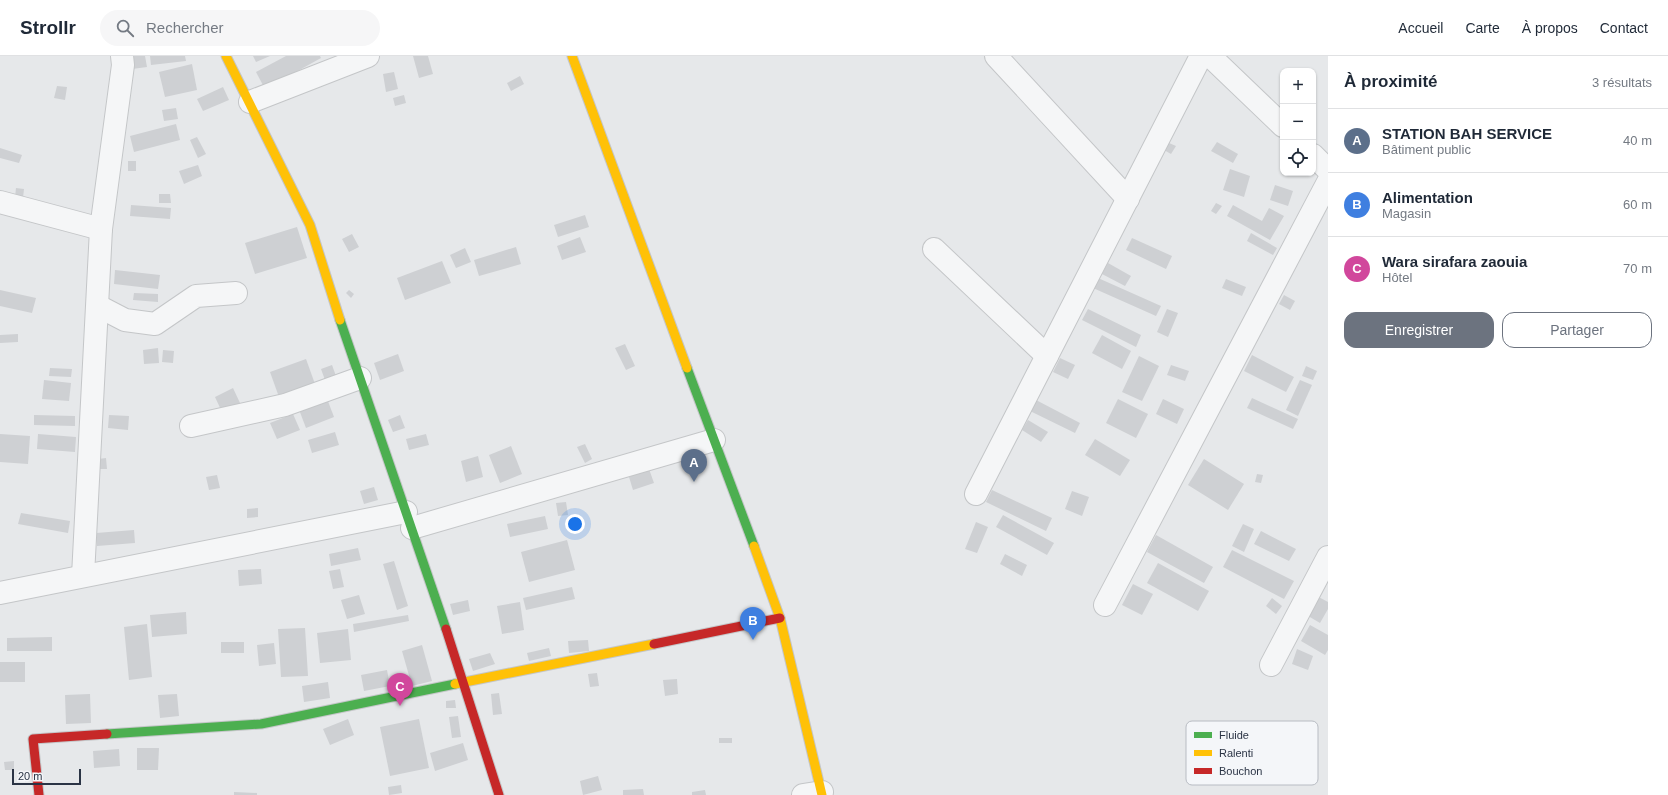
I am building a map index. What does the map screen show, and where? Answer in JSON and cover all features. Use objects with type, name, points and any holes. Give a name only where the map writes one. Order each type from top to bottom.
[{"type":"street","points":[[82,576],[98,306],[101,229],[123,65],[122,56]]},
{"type":"street","points":[[226,56],[310,225],[360,378],[465,683],[499,795]]},
{"type":"street","points":[[250,102],[368,56]]},
{"type":"street","points":[[572,56],[780,618],[816,794]]},
{"type":"street","points":[[996,56],[1128,199]]},
{"type":"street","points":[[976,494],[1201,56]]},
{"type":"street","points":[[1210,56],[1280,123]]},
{"type":"street","points":[[1105,605],[1324,164]]},
{"type":"street","points":[[0,202],[101,229]]},
{"type":"street","points":[[934,249],[1047,356]]},
{"type":"street","points":[[98,306],[125,320],[155,324],[196,296],[236,293]]},
{"type":"street","points":[[191,426],[285,405],[360,378]]},
{"type":"street","points":[[0,593],[82,576],[409,520],[714,440]]},
{"type":"street","points":[[1271,665],[1328,557]]},
{"type":"street","points":[[39,795],[33,739],[261,724],[780,618]]},
{"type":"building","points":[[130,56],[145,56],[147,67],[132,69]]},
{"type":"building","points":[[150,56],[185,56],[186,61],[151,65]]},
{"type":"building","points":[[253,56],[270,56],[256,62]]},
{"type":"building","points":[[286,56],[320,56],[321,58],[265,89],[256,72]]},
{"type":"building","points":[[413,56],[428,56],[433,74],[419,78]]},
{"type":"building","points":[[192,64],[197,90],[165,97],[159,72]]},
{"type":"building","points":[[394,72],[398,89],[386,92],[383,74]]},
{"type":"building","points":[[520,76],[524,84],[511,91],[507,83]]},
{"type":"building","points":[[57,86],[67,87],[65,100],[54,98]]},
{"type":"building","points":[[223,87],[229,100],[203,111],[197,99]]},
{"type":"building","points":[[404,95],[406,103],[395,106],[393,98]]},
{"type":"building","points":[[176,108],[178,119],[164,121],[162,110]]},
{"type":"building","points":[[176,124],[180,140],[134,152],[130,136]]},
{"type":"building","points":[[197,137],[206,154],[198,158],[190,140]]},
{"type":"building","points":[[1217,142],[1238,154],[1233,163],[1211,151]]},
{"type":"building","points":[[1169,143],[1176,146],[1171,154],[1164,150]]},
{"type":"building","points":[[0,148],[22,155],[19,163],[0,158]]},
{"type":"building","points":[[128,161],[136,161],[136,171],[128,171]]},
{"type":"building","points":[[198,165],[202,176],[184,184],[179,171]]},
{"type":"building","points":[[1230,169],[1250,176],[1244,197],[1223,190]]},
{"type":"building","points":[[1275,185],[1293,191],[1288,206],[1270,200]]},
{"type":"building","points":[[16,188],[24,189],[23,198],[15,197]]},
{"type":"building","points":[[159,194],[170,194],[171,203],[159,203]]},
{"type":"building","points":[[1216,203],[1222,206],[1216,214],[1211,211]]},
{"type":"building","points":[[131,205],[171,208],[170,219],[130,216]]},
{"type":"building","points":[[1233,205],[1262,221],[1269,208],[1284,216],[1270,240],[1227,216]]},
{"type":"building","points":[[585,215],[589,227],[558,237],[554,225]]},
{"type":"building","points":[[297,227],[307,258],[255,274],[245,243]]},
{"type":"building","points":[[1251,233],[1277,248],[1273,255],[1247,241]]},
{"type":"building","points":[[352,234],[359,247],[349,252],[342,239]]},
{"type":"building","points":[[580,237],[586,252],[562,260],[557,246]]},
{"type":"building","points":[[1132,238],[1172,256],[1166,269],[1126,250]]},
{"type":"building","points":[[516,247],[521,264],[479,276],[474,260]]},
{"type":"building","points":[[465,248],[471,262],[456,268],[450,255]]},
{"type":"building","points":[[442,261],[451,283],[405,300],[397,278]]},
{"type":"building","points":[[1108,263],[1131,276],[1125,286],[1102,274]]},
{"type":"building","points":[[115,270],[160,275],[158,289],[114,284]]},
{"type":"building","points":[[1098,278],[1161,306],[1156,316],[1093,288]]},
{"type":"building","points":[[1226,279],[1246,287],[1242,296],[1222,288]]},
{"type":"building","points":[[0,290],[36,298],[32,313],[0,306]]},
{"type":"building","points":[[349,290],[354,294],[351,298],[346,293]]},
{"type":"building","points":[[134,293],[158,294],[158,302],[133,300]]},
{"type":"building","points":[[1284,295],[1295,301],[1290,310],[1279,304]]},
{"type":"building","points":[[1088,309],[1141,335],[1136,347],[1082,320]]},
{"type":"building","points":[[1167,309],[1178,313],[1168,337],[1157,332]]},
{"type":"building","points":[[18,334],[18,342],[0,343],[0,335]]},
{"type":"building","points":[[1102,335],[1131,351],[1122,369],[1092,353]]},
{"type":"building","points":[[625,344],[635,366],[626,370],[615,348]]},
{"type":"building","points":[[158,348],[159,363],[144,364],[143,350]]},
{"type":"building","points":[[163,350],[174,351],[173,363],[162,362]]},
{"type":"building","points":[[398,354],[404,371],[380,380],[374,363]]},
{"type":"building","points":[[1252,355],[1294,377],[1286,392],[1244,371]]},
{"type":"building","points":[[1139,356],[1159,366],[1142,401],[1122,392]]},
{"type":"building","points":[[1060,358],[1075,365],[1068,379],[1053,372]]},
{"type":"building","points":[[306,359],[315,384],[279,397],[270,372]]},
{"type":"building","points":[[332,365],[336,376],[325,380],[321,369]]},
{"type":"building","points":[[1171,365],[1189,371],[1185,381],[1167,375]]},
{"type":"building","points":[[1306,366],[1317,371],[1313,380],[1302,376]]},
{"type":"building","points":[[50,368],[72,369],[71,377],[49,376]]},
{"type":"building","points":[[44,380],[71,383],[69,401],[42,399]]},
{"type":"building","points":[[1300,380],[1312,385],[1298,416],[1286,410]]},
{"type":"building","points":[[233,388],[240,403],[222,412],[215,397]]},
{"type":"building","points":[[326,396],[334,417],[306,428],[298,407]]},
{"type":"building","points":[[1252,398],[1298,419],[1293,429],[1247,408]]},
{"type":"building","points":[[1118,399],[1148,414],[1136,438],[1106,423]]},
{"type":"building","points":[[1163,399],[1184,409],[1177,424],[1156,414]]},
{"type":"building","points":[[1036,400],[1080,423],[1075,433],[1030,411]]},
{"type":"building","points":[[293,414],[300,430],[277,439],[270,423]]},
{"type":"building","points":[[34,415],[75,416],[75,426],[34,425]]},
{"type":"building","points":[[109,415],[129,416],[128,430],[108,428]]},
{"type":"building","points":[[400,415],[405,428],[393,432],[388,420]]},
{"type":"building","points":[[1028,420],[1048,432],[1041,442],[1022,430]]},
{"type":"building","points":[[335,432],[339,445],[312,453],[308,440]]},
{"type":"building","points":[[0,434],[30,436],[28,464],[0,462]]},
{"type":"building","points":[[38,434],[76,437],[75,452],[37,449]]},
{"type":"building","points":[[426,434],[429,445],[409,450],[406,439]]},
{"type":"building","points":[[1095,439],[1130,460],[1120,476],[1085,455]]},
{"type":"building","points":[[585,444],[592,459],[585,463],[577,447]]},
{"type":"building","points":[[511,446],[522,474],[500,483],[489,455]]},
{"type":"building","points":[[478,456],[483,477],[466,482],[461,461]]},
{"type":"building","points":[[106,458],[107,469],[99,469],[98,459]]},
{"type":"building","points":[[1204,459],[1244,484],[1228,510],[1188,485]]},
{"type":"building","points":[[649,469],[654,483],[633,490],[629,477]]},
{"type":"building","points":[[1257,474],[1263,475],[1261,483],[1255,482]]},
{"type":"building","points":[[217,475],[220,488],[209,490],[206,477]]},
{"type":"building","points":[[374,487],[378,500],[364,504],[360,491]]},
{"type":"building","points":[[992,490],[1052,518],[1046,531],[986,502]]},
{"type":"building","points":[[1072,491],[1089,497],[1082,516],[1065,509]]},
{"type":"building","points":[[566,502],[568,515],[558,516],[556,503]]},
{"type":"building","points":[[258,508],[258,517],[247,518],[247,509]]},
{"type":"building","points":[[21,513],[70,521],[68,533],[18,524]]},
{"type":"building","points":[[1003,515],[1054,543],[1047,555],[996,527]]},
{"type":"building","points":[[545,516],[548,529],[510,537],[507,524]]},
{"type":"building","points":[[976,522],[988,527],[977,553],[965,549]]},
{"type":"building","points":[[1243,524],[1254,529],[1244,552],[1232,546]]},
{"type":"building","points":[[134,530],[135,543],[97,546],[96,533]]},
{"type":"building","points":[[1261,531],[1296,549],[1289,561],[1254,544]]},
{"type":"building","points":[[1156,535],[1213,567],[1204,583],[1147,552]]},
{"type":"building","points":[[567,540],[575,570],[529,582],[521,552]]},
{"type":"building","points":[[358,548],[361,560],[331,566],[329,554]]},
{"type":"building","points":[[1232,550],[1294,581],[1284,599],[1223,567]]},
{"type":"building","points":[[1005,554],[1027,565],[1022,576],[1000,564]]},
{"type":"building","points":[[394,561],[408,606],[397,610],[383,564]]},
{"type":"building","points":[[1158,563],[1209,591],[1198,611],[1147,583]]},
{"type":"building","points":[[261,569],[262,584],[239,586],[238,570]]},
{"type":"building","points":[[340,569],[344,587],[333,589],[329,571]]},
{"type":"building","points":[[1133,584],[1153,594],[1142,615],[1122,605]]},
{"type":"building","points":[[572,587],[575,599],[526,610],[523,598]]},
{"type":"building","points":[[1313,594],[1328,602],[1328,609],[1320,623],[1303,613]]},
{"type":"building","points":[[359,595],[365,614],[347,619],[341,600]]},
{"type":"building","points":[[1272,598],[1282,606],[1276,614],[1266,606]]},
{"type":"building","points":[[468,600],[470,611],[453,615],[450,604]]},
{"type":"building","points":[[520,602],[524,630],[502,634],[497,606]]},
{"type":"building","points":[[186,612],[187,634],[152,637],[150,615]]},
{"type":"building","points":[[408,615],[409,621],[354,632],[353,624]]},
{"type":"building","points":[[147,624],[152,677],[129,680],[124,627]]},
{"type":"building","points":[[1310,625],[1328,635],[1328,650],[1325,655],[1301,641]]},
{"type":"building","points":[[305,628],[308,676],[281,677],[278,629]]},
{"type":"building","points":[[348,629],[351,660],[320,663],[317,633]]},
{"type":"building","points":[[52,637],[52,651],[7,651],[7,638]]},
{"type":"building","points":[[588,640],[589,651],[569,653],[568,641]]},
{"type":"building","points":[[221,642],[244,642],[244,653],[221,653]]},
{"type":"building","points":[[274,643],[276,664],[259,666],[257,645]]},
{"type":"building","points":[[422,645],[432,681],[412,686],[402,651]]},
{"type":"building","points":[[549,648],[551,656],[529,661],[527,653]]},
{"type":"building","points":[[1297,649],[1313,656],[1308,670],[1292,664]]},
{"type":"building","points":[[490,653],[495,664],[473,671],[469,659]]},
{"type":"building","points":[[0,662],[25,662],[25,682],[0,682]]},
{"type":"building","points":[[387,670],[390,686],[364,691],[361,675]]},
{"type":"building","points":[[597,673],[599,686],[590,687],[588,674]]},
{"type":"building","points":[[677,679],[678,694],[665,696],[663,680]]},
{"type":"building","points":[[328,682],[330,698],[304,702],[302,686]]},
{"type":"building","points":[[499,693],[502,714],[493,715],[491,694]]},
{"type":"building","points":[[90,694],[91,723],[66,724],[65,695]]},
{"type":"building","points":[[177,694],[179,716],[160,718],[158,695]]},
{"type":"building","points":[[455,700],[456,708],[446,708],[446,701]]},
{"type":"building","points":[[458,716],[461,737],[452,738],[449,717]]},
{"type":"building","points":[[348,719],[354,735],[330,745],[323,729]]},
{"type":"building","points":[[419,719],[429,768],[390,776],[380,727]]},
{"type":"building","points":[[719,738],[732,738],[732,743],[719,743]]},
{"type":"building","points":[[463,743],[468,760],[435,771],[430,753]]},
{"type":"building","points":[[137,748],[159,748],[158,770],[137,770]]},
{"type":"building","points":[[119,749],[120,766],[94,768],[93,751]]},
{"type":"building","points":[[14,761],[14,770],[5,770],[4,762]]},
{"type":"building","points":[[598,776],[602,790],[583,795],[580,781]]},
{"type":"building","points":[[401,785],[402,793],[389,795],[388,787]]},
{"type":"building","points":[[643,789],[644,795],[623,795],[623,790]]},
{"type":"building","points":[[705,790],[706,795],[692,795],[692,792]]},
{"type":"building","points":[[234,792],[257,793],[257,795],[234,795]]},
{"type":"traffic: fast","points":[[340,320],[446,629]]},
{"type":"traffic: fast","points":[[687,368],[754,546]]},
{"type":"traffic: fast","points":[[107,734],[261,724],[455,684]]},
{"type":"traffic: slow","points":[[226,56],[310,225],[340,320]]},
{"type":"traffic: slow","points":[[572,56],[687,368]]},
{"type":"traffic: slow","points":[[754,546],[780,618],[822,795]]},
{"type":"traffic: slow","points":[[455,684],[654,644]]},
{"type":"traffic: jam","points":[[654,644],[780,618]]},
{"type":"traffic: jam","points":[[446,629],[499,795]]},
{"type":"traffic: jam","points":[[39,795],[33,739],[107,734]]},
{"type":"place","name":"STATION BAH SERVICE","points":[[694,482]]},
{"type":"place","name":"Alimentation","points":[[753,640]]},
{"type":"place","name":"Wara sirafara zaouia","points":[[400,706]]}]
